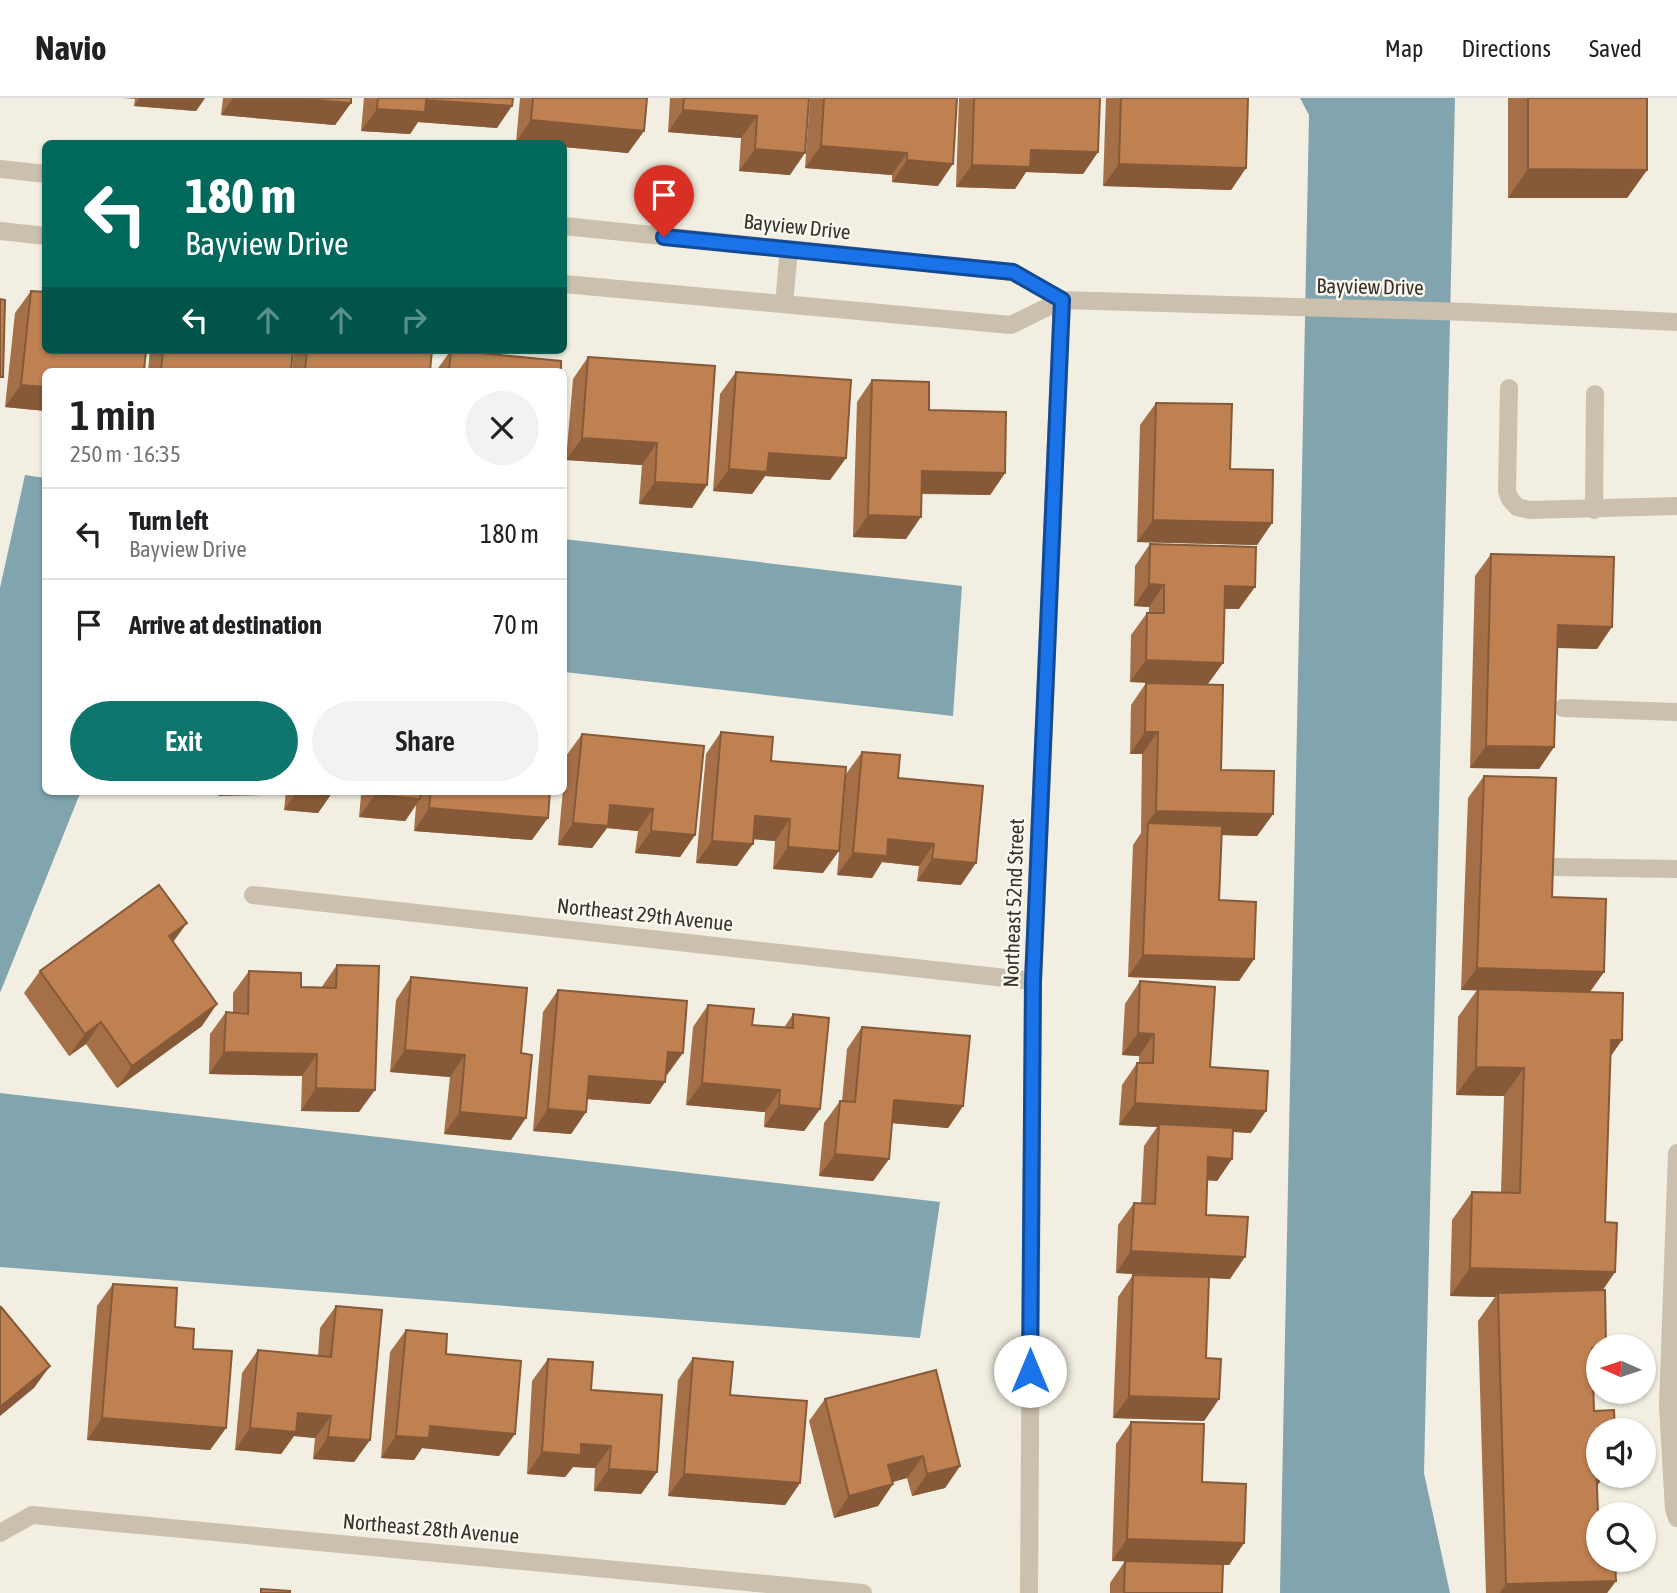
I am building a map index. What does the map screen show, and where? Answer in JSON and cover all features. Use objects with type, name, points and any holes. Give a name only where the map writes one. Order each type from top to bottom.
[{"type":"street","points":[[0,169],[42,174]]},
{"type":"street","name":"Bayview Drive","points":[[567,226],[1013,272],[1062,300],[1468,312],[1677,322]]},
{"type":"street","points":[[0,232],[42,236]]},
{"type":"street","points":[[783,304],[789,249]]},
{"type":"street","name":"Bayview Drive","points":[[567,284],[1011,325],[1062,300]]},
{"type":"street","name":"Northeast 52nd Street","points":[[1029,1593],[1033,981],[1062,300]]},
{"type":"street","points":[[1510,388],[1507,491],[1517,507],[1530,510],[1594,510],[1677,506]]},
{"type":"street","points":[[1594,510],[1595,394]]},
{"type":"street","points":[[1563,708],[1677,712]]},
{"type":"street","points":[[1555,867],[1677,869]]},
{"type":"street","name":"Northeast 29th Avenue","points":[[253,895],[1033,981]]},
{"type":"street","points":[[1677,1153],[1673,1406],[1674,1509],[1677,1518]]},
{"type":"street","name":"Northeast 28th Avenue","points":[[0,1533],[32,1515],[863,1593]]},
{"type":"water","points":[[1300,98],[1455,98],[1424,1473],[1450,1593],[1280,1593],[1309,115]]},
{"type":"water","points":[[25,475],[42,478],[42,795],[79,795],[0,993],[0,588]]},
{"type":"water","points":[[567,539],[962,586],[953,716],[567,672]]},
{"type":"water","points":[[0,1093],[940,1202],[920,1338],[0,1267]]},
{"type":"building","points":[[292,98],[351,98],[351,103]]},
{"type":"building","points":[[378,98],[513,98],[512,106],[426,100],[425,112],[377,109]]},
{"type":"building","points":[[533,98],[647,98],[644,131],[531,120]]},
{"type":"building","points":[[684,98],[809,98],[805,153],[755,149],[757,116],[683,110]]},
{"type":"building","points":[[824,98],[957,98],[953,164],[907,160],[907,153],[821,146]]},
{"type":"building","points":[[974,98],[1100,98],[1098,152],[1031,150],[1030,167],[972,165]]},
{"type":"building","points":[[1121,98],[1248,98],[1246,168],[1119,164]]},
{"type":"building","points":[[1528,98],[1647,98],[1647,170],[1528,169]]},
{"type":"building","points":[[31,291],[42,292],[42,354],[146,354],[144,368],[42,368],[42,387],[21,385]]},
{"type":"building","points":[[0,299],[5,300],[3,377],[0,377]]},
{"type":"building","points":[[163,354],[293,354],[291,368],[161,368]]},
{"type":"building","points":[[307,354],[432,354],[430,368],[305,368]]},
{"type":"building","points":[[451,354],[491,354],[561,361],[561,368],[449,368]]},
{"type":"building","points":[[588,357],[715,366],[707,485],[655,482],[657,443],[582,438]]},
{"type":"building","points":[[736,372],[851,380],[846,458],[769,453],[767,472],[729,469]]},
{"type":"building","points":[[872,380],[929,382],[929,410],[1006,412],[1005,473],[922,471],[921,517],[868,515]]},
{"type":"building","points":[[1156,403],[1232,404],[1230,469],[1273,470],[1272,523],[1153,520]]},
{"type":"building","points":[[1150,544],[1256,547],[1255,587],[1225,586],[1223,663],[1146,660],[1147,613],[1164,613],[1164,585],[1149,584]]},
{"type":"building","points":[[1491,554],[1614,557],[1612,627],[1558,625],[1554,747],[1486,746]]},
{"type":"building","points":[[1146,683],[1223,685],[1221,770],[1274,771],[1273,814],[1156,811],[1158,732],[1145,732]]},
{"type":"building","points":[[721,732],[773,737],[771,761],[846,767],[839,851],[788,847],[790,819],[755,816],[753,844],[712,841]]},
{"type":"building","points":[[582,734],[704,746],[695,835],[651,831],[653,809],[610,805],[608,826],[573,823]]},
{"type":"building","points":[[862,752],[900,755],[898,778],[983,786],[976,863],[932,859],[934,844],[888,839],[887,856],[853,853]]},
{"type":"building","points":[[1484,776],[1556,778],[1552,897],[1606,899],[1604,972],[1477,968]]},
{"type":"building","points":[[375,795],[420,795],[420,799]]},
{"type":"building","points":[[431,795],[550,795],[548,818],[429,808]]},
{"type":"building","points":[[1148,823],[1222,826],[1219,900],[1256,902],[1254,959],[1143,955]]},
{"type":"building","points":[[159,885],[187,923],[169,936],[217,1004],[132,1066],[101,1022],[85,1034],[40,971]]},
{"type":"building","points":[[337,965],[379,966],[375,1090],[316,1088],[317,1054],[224,1052],[226,1012],[248,1014],[249,971],[301,973],[301,987],[336,988]]},
{"type":"building","points":[[411,977],[527,988],[521,1053],[532,1055],[526,1118],[460,1112],[465,1055],[405,1050]]},
{"type":"building","points":[[1140,981],[1215,987],[1210,1067],[1268,1071],[1266,1111],[1135,1103],[1137,1063],[1153,1063],[1154,1034],[1138,1033]]},
{"type":"building","points":[[1478,989],[1623,993],[1622,1040],[1611,1040],[1605,1222],[1617,1223],[1615,1272],[1470,1268],[1472,1192],[1520,1193],[1524,1068],[1476,1067]]},
{"type":"building","points":[[558,990],[687,1001],[683,1053],[668,1052],[665,1082],[589,1076],[586,1112],[548,1109]]},
{"type":"building","points":[[708,1005],[754,1009],[752,1025],[793,1028],[793,1014],[829,1018],[820,1109],[779,1105],[780,1090],[702,1083]]},
{"type":"building","points":[[862,1027],[970,1036],[963,1106],[894,1100],[889,1159],[835,1154],[840,1101],[855,1102]]},
{"type":"building","points":[[1159,1124],[1233,1128],[1232,1159],[1208,1157],[1206,1215],[1248,1217],[1245,1257],[1131,1251],[1134,1203],[1155,1204]]},
{"type":"building","points":[[1133,1275],[1209,1277],[1206,1358],[1221,1359],[1219,1399],[1129,1396]]},
{"type":"building","points":[[113,1284],[177,1288],[175,1327],[194,1329],[193,1349],[232,1351],[226,1428],[102,1418]]},
{"type":"building","points":[[1605,1290],[1606,1334],[1586,1334],[1586,1404],[1594,1404],[1594,1411],[1614,1410],[1614,1418],[1586,1418],[1586,1488],[1597,1488],[1598,1502],[1586,1502],[1586,1572],[1616,1572],[1616,1581],[1506,1584],[1498,1293]]},
{"type":"building","points":[[336,1306],[382,1310],[370,1440],[328,1437],[331,1416],[298,1413],[296,1432],[250,1428],[258,1350],[331,1357]]},
{"type":"building","points":[[1,1307],[50,1366],[0,1407],[0,1309]]},
{"type":"building","points":[[406,1330],[447,1334],[446,1354],[521,1361],[515,1434],[430,1426],[429,1438],[396,1436]]},
{"type":"building","points":[[693,1358],[733,1362],[730,1395],[807,1401],[800,1483],[684,1474]]},
{"type":"building","points":[[548,1359],[593,1362],[591,1390],[662,1395],[657,1472],[609,1469],[611,1446],[581,1444],[581,1455],[542,1452]]},
{"type":"building","points":[[936,1370],[960,1466],[927,1474],[923,1456],[888,1465],[893,1484],[849,1496],[825,1399]]},
{"type":"building","points":[[1131,1422],[1204,1424],[1202,1482],[1246,1484],[1244,1543],[1127,1539]]},
{"type":"building","points":[[1125,1561],[1223,1564],[1222,1593],[1124,1593]]},
{"type":"building","points":[[261,1589],[290,1591],[290,1593],[261,1593]]},
{"type":"route","points":[[664,237],[1013,272],[1062,300],[1033,981],[1030,1371]]}]
